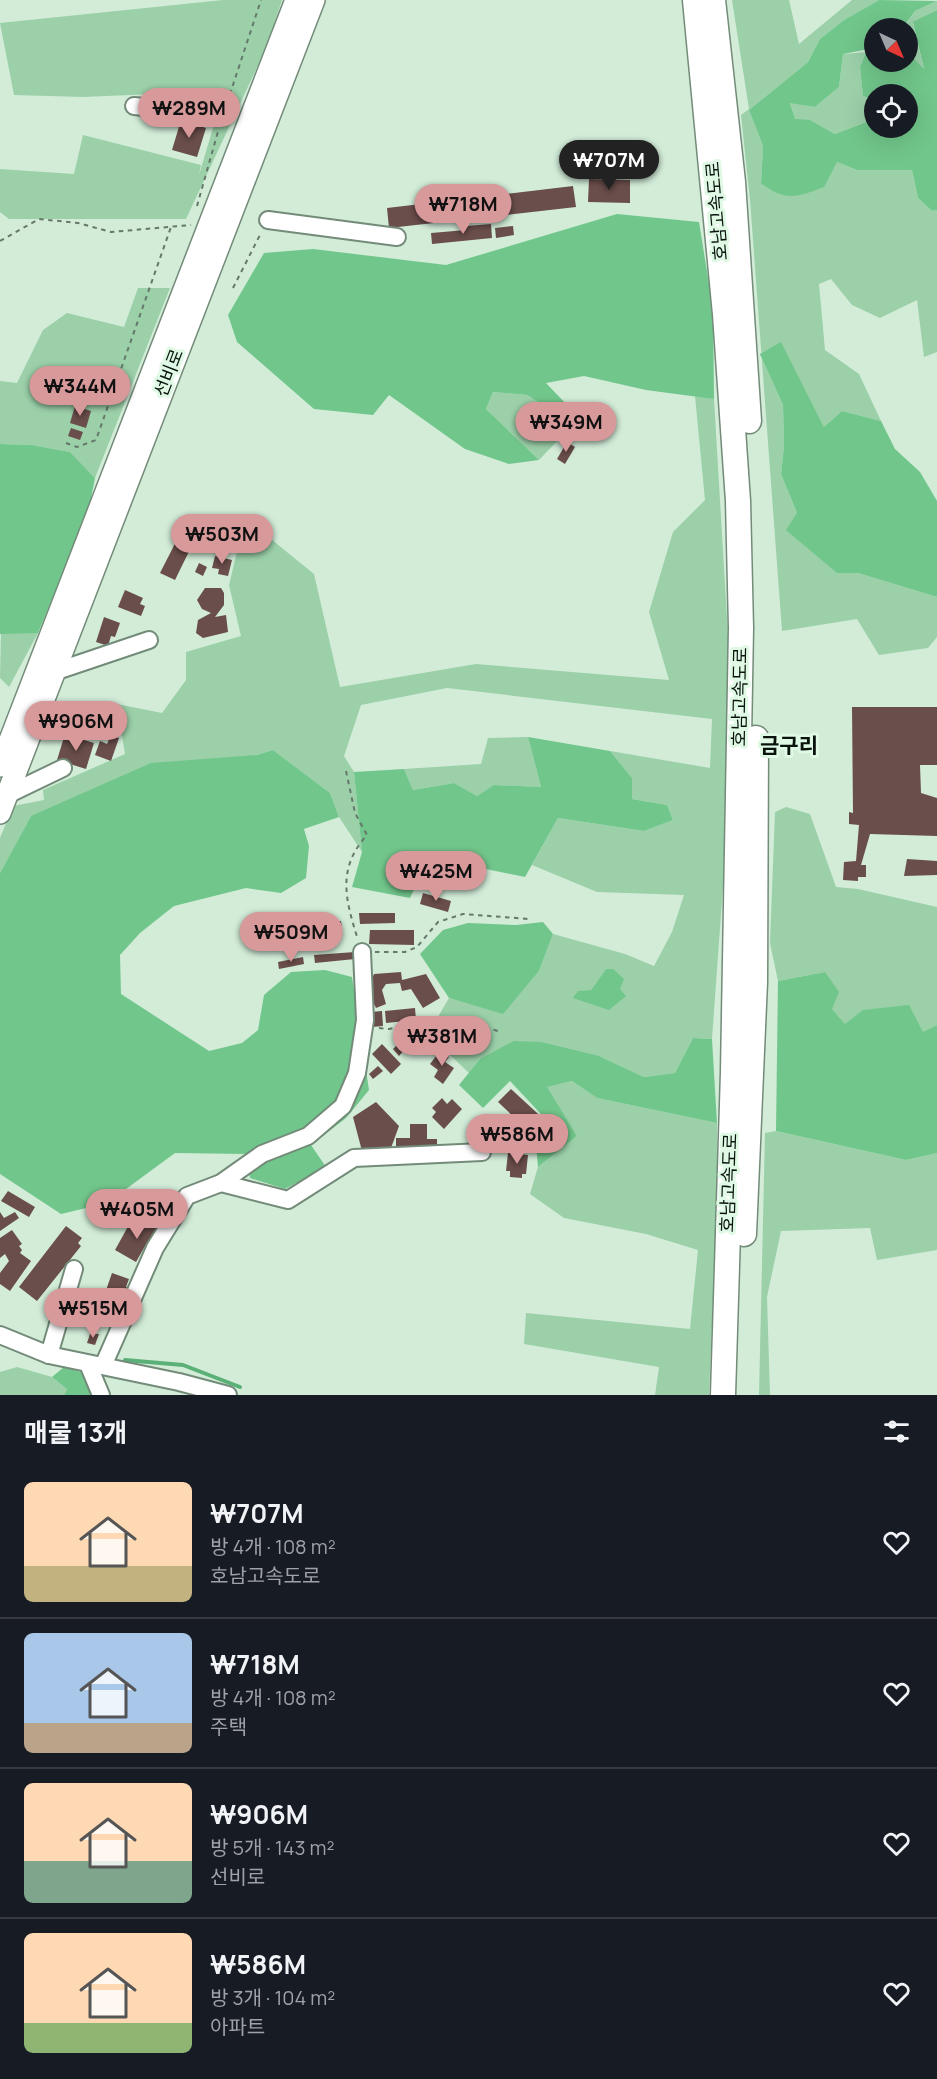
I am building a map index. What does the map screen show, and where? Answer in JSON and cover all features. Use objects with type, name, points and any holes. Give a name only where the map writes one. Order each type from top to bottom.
[{"type":"highway","name":"호남고속도로","points":[[695,0],[725,314],[738,501],[741,628],[733,1072],[723,1395]]},
{"type":"highway","name":"호남고속도로","points":[[713,0],[733,182],[753,501],[756,669],[755,982],[738,1395]]},
{"type":"main road","name":"선비로","points":[[0,766],[296,0]]},
{"type":"main road","name":"선비로","points":[[4,804],[314,0]]},
{"type":"street","points":[[134,106],[223,115]]},
{"type":"street","points":[[268,220],[397,237]]},
{"type":"street","points":[[54,672],[149,640]]},
{"type":"street","points":[[4,804],[63,768]]},
{"type":"street","points":[[101,1395],[95,1365],[155,1248],[187,1196],[221,1183],[262,1154],[308,1136],[343,1106],[357,1073],[364,1027],[366,1000],[362,952]]},
{"type":"street","points":[[221,1183],[288,1200],[354,1158],[482,1152]]},
{"type":"street","points":[[49,1355],[74,1269]]},
{"type":"street","points":[[0,1335],[49,1355],[228,1395]]},
{"type":"path","points":[[195,214],[223,115],[261,0]]},
{"type":"path","points":[[0,241],[39,219],[78,223],[111,232],[192,225],[189,236]]},
{"type":"path","points":[[233,288],[268,220]]},
{"type":"path","points":[[66,443],[77,447],[96,440],[171,227]]},
{"type":"path","points":[[346,771],[355,813],[367,836],[356,848],[345,895],[362,952],[405,952],[417,948],[438,922],[463,914],[529,918]]},
{"type":"path","points":[[364,1027],[389,1029],[447,1018],[502,1032]]},
{"type":"green space","points":[[223,0],[282,0],[267,46],[186,219],[9,219],[0,212],[0,169],[74,174],[83,135],[201,165],[199,175],[224,91],[83,97],[14,95],[0,23]]},
{"type":"green space","points":[[732,0],[789,0],[799,44],[852,0],[879,0],[844,20],[820,39],[808,62],[749,110],[763,146],[761,183],[837,162],[857,170],[912,170],[918,198],[932,211],[937,210],[937,352],[924,357],[917,300],[880,318],[852,305],[831,279],[819,284],[825,350],[859,374],[881,421],[842,411],[824,427],[781,343],[761,353],[750,200],[741,115],[749,109]]},
{"type":"green space","points":[[879,0],[937,1],[915,11],[910,18],[864,18],[864,50],[843,54],[839,87],[815,107],[790,103],[795,119],[810,120],[835,134],[864,123],[864,138],[918,138],[918,84],[864,84],[864,96],[860,67],[864,57],[864,72],[918,72],[918,63],[924,69],[918,43],[918,20],[937,10],[937,210],[932,211],[918,198],[912,170],[857,170],[837,162],[824,187],[792,196],[777,193],[761,183],[763,146],[749,110],[808,62],[820,39],[844,20]]},
{"type":"green space","points":[[937,1],[937,10],[918,20],[918,18],[910,18],[915,11]]},
{"type":"green space","points":[[918,44],[924,70],[918,64]]},
{"type":"green space","points":[[864,52],[860,67],[864,96],[864,123],[835,134],[810,120],[795,120],[790,102],[815,107],[839,87],[843,54]]},
{"type":"green space","points":[[617,214],[699,222],[713,309],[714,399],[646,390],[584,376],[546,383],[569,407],[548,408],[527,395],[493,392],[486,409],[539,460],[509,464],[465,449],[389,395],[373,415],[314,409],[237,342],[228,315],[264,253],[313,249],[446,265]]},
{"type":"green space","points":[[138,288],[170,288],[95,478],[70,452],[32,445],[0,444],[0,381],[17,383],[43,330],[67,313],[124,327]]},
{"type":"green space","points":[[781,342],[824,427],[842,411],[881,421],[895,449],[920,472],[937,501],[937,597],[858,573],[837,573],[786,530],[797,513],[781,474],[784,446],[783,405],[760,354]]},
{"type":"green space","points":[[762,358],[783,405],[784,446],[781,474],[797,513],[837,573],[858,573],[937,597],[937,637],[928,648],[879,655],[857,619],[782,631]]},
{"type":"green space","points":[[493,392],[527,395],[548,408],[560,438],[539,460],[486,409]]},
{"type":"green space","points":[[695,396],[714,399],[730,669],[726,845],[712,1039],[693,1038],[675,1073],[644,1077],[599,1056],[480,1059],[469,1073],[428,1034],[449,998],[503,1013],[539,971],[553,934],[625,954],[654,966],[672,932],[684,895],[597,892],[532,865],[558,818],[644,831],[673,820],[667,805],[632,799],[632,778],[610,751],[710,768],[712,719],[447,688],[361,705],[344,756],[354,772],[362,852],[339,817],[330,793],[273,750],[31,816],[0,873],[0,838],[13,806],[44,800],[43,790],[125,754],[117,704],[162,713],[186,680],[186,652],[241,636],[229,585],[245,518],[314,574],[340,687],[476,664],[669,680],[649,612],[673,532],[705,500]],"holes":[[[606,969],[620,989],[578,991],[591,990]]]},
{"type":"green space","points":[[0,444],[32,445],[70,452],[95,478],[88,513],[38,633],[0,634]]},
{"type":"green space","points":[[1,632],[38,633],[9,687],[0,678]]},
{"type":"green space","points":[[528,737],[541,787],[495,785],[477,796],[454,783],[413,790],[404,769],[481,764],[488,738]]},
{"type":"green space","points":[[528,737],[610,751],[632,778],[632,799],[667,805],[673,820],[644,831],[558,818],[525,877],[462,864],[461,889],[417,883],[410,898],[352,887],[362,852],[354,772],[404,769],[413,790],[454,783],[477,796],[494,785],[541,787]]},
{"type":"green space","points":[[273,750],[330,793],[339,817],[304,829],[309,846],[306,878],[281,893],[246,888],[174,906],[140,933],[120,955],[121,994],[209,1051],[242,1043],[258,1030],[264,995],[291,972],[325,970],[352,977],[369,1090],[346,1118],[311,1145],[326,1167],[285,1189],[250,1178],[246,1154],[175,1153],[107,1203],[61,1214],[0,1174],[0,873],[31,816],[151,763],[256,755]]},
{"type":"green space","points":[[786,807],[810,814],[836,887],[858,889],[937,907],[937,1025],[923,1033],[845,1024],[832,1009],[825,972],[778,981],[770,943],[775,812]]},
{"type":"green space","points":[[543,922],[553,934],[539,971],[503,1014],[449,998],[420,954],[443,930],[468,923],[516,925]]},
{"type":"green space","points":[[606,969],[613,969],[624,979],[620,989],[626,996],[609,1010],[573,998],[578,991],[591,990]]},
{"type":"green space","points":[[825,972],[839,992],[832,1009],[845,1024],[863,1010],[909,1005],[923,1032],[937,1025],[937,1153],[906,1160],[776,1131],[778,981]]},
{"type":"green space","points":[[693,1038],[712,1039],[717,1123],[597,1098],[572,1081],[547,1087],[577,1136],[538,1167],[536,1144],[553,1127],[510,1081],[483,1108],[459,1085],[480,1059],[514,1041],[541,1042],[599,1056],[644,1077],[675,1073]]},
{"type":"green space","points":[[572,1081],[597,1098],[717,1123],[717,1205],[709,1395],[655,1395],[659,1367],[524,1344],[526,1313],[690,1329],[698,1250],[646,1234],[564,1218],[530,1194],[538,1167],[577,1136],[546,1087]]},
{"type":"green space","points":[[776,1131],[906,1160],[937,1153],[937,1250],[877,1260],[870,1228],[781,1231],[767,1297],[770,1395],[759,1395],[765,1133]]},
{"type":"green space","points":[[17,1367],[52,1377],[67,1389],[64,1395],[0,1395],[0,1372]]},
{"type":"green space","points":[[64,1367],[84,1373],[93,1395],[64,1395],[67,1389],[52,1377]]},
{"type":"building","points":[[181,120],[206,128],[197,157],[172,150]]},
{"type":"building","points":[[589,179],[630,180],[630,203],[588,202]]},
{"type":"building","points":[[573,186],[576,207],[389,228],[387,208]]},
{"type":"building","points":[[491,224],[492,238],[432,244],[431,233],[466,230],[466,226]]},
{"type":"building","points":[[513,226],[514,235],[496,238],[495,228]]},
{"type":"building","points":[[75,406],[91,411],[86,428],[70,423]]},
{"type":"building","points":[[71,428],[83,432],[80,440],[68,436]]},
{"type":"building","points":[[567,442],[575,447],[565,464],[557,459]]},
{"type":"building","points":[[186,522],[200,529],[175,580],[160,573]]},
{"type":"building","points":[[215,556],[232,560],[228,576],[218,574],[219,569],[212,568]]},
{"type":"building","points":[[199,563],[207,567],[203,576],[195,572]]},
{"type":"building","points":[[205,588],[221,588],[224,593],[224,605],[215,617],[226,615],[228,632],[203,638],[196,633],[198,620],[211,613],[202,609],[197,600]]},
{"type":"building","points":[[125,590],[143,598],[140,604],[145,606],[141,616],[118,607]]},
{"type":"building","points":[[104,617],[120,623],[115,637],[111,636],[108,646],[96,642]]},
{"type":"building","points":[[852,707],[937,707],[937,765],[920,765],[921,793],[937,798],[937,836],[870,834],[861,865],[866,865],[866,877],[858,877],[858,881],[843,880],[844,862],[856,861],[859,825],[849,824],[849,812],[853,813]]},
{"type":"building","points":[[65,734],[94,743],[86,769],[57,760]]},
{"type":"building","points":[[111,735],[119,738],[111,761],[95,755],[100,741],[107,744]]},
{"type":"building","points":[[907,859],[937,861],[937,875],[904,876]]},
{"type":"building","points":[[423,893],[451,901],[448,912],[420,904]]},
{"type":"building","points":[[359,913],[395,913],[395,923],[360,924]]},
{"type":"building","points":[[341,921],[342,929],[290,933],[289,924]]},
{"type":"building","points":[[370,930],[414,930],[414,945],[369,944]]},
{"type":"building","points":[[355,952],[355,959],[315,963],[314,955]]},
{"type":"building","points":[[303,957],[304,964],[279,969],[278,962]]},
{"type":"building","points":[[401,972],[402,980],[426,974],[440,998],[423,1008],[411,989],[402,991],[400,983],[386,984],[382,990],[386,1004],[376,1008],[367,990],[374,974]]},
{"type":"building","points":[[415,1008],[416,1020],[386,1023],[385,1011]]},
{"type":"building","points":[[382,1011],[383,1026],[372,1027],[371,1012]]},
{"type":"building","points":[[402,1040],[408,1046],[399,1056],[393,1049]]},
{"type":"building","points":[[382,1044],[401,1064],[391,1074],[372,1054]]},
{"type":"building","points":[[440,1051],[449,1057],[445,1062],[454,1068],[443,1084],[434,1077],[438,1070],[430,1064]]},
{"type":"building","points":[[378,1066],[383,1071],[373,1079],[369,1074]]},
{"type":"building","points":[[511,1089],[548,1123],[535,1137],[498,1102]]},
{"type":"building","points":[[442,1098],[447,1104],[452,1099],[462,1109],[444,1129],[432,1117],[436,1112],[432,1108]]},
{"type":"building","points":[[376,1102],[399,1126],[391,1148],[362,1151],[353,1117]]},
{"type":"building","points":[[410,1124],[427,1124],[427,1139],[437,1139],[437,1148],[396,1149],[396,1138],[410,1138]]},
{"type":"building","points":[[508,1153],[528,1155],[526,1174],[522,1174],[522,1178],[510,1177],[510,1171],[506,1171]]},
{"type":"building","points":[[8,1191],[35,1207],[29,1217],[1,1201]]},
{"type":"building","points":[[0,1212],[4,1218],[15,1212],[19,1218],[0,1231]]},
{"type":"building","points":[[131,1221],[143,1228],[148,1221],[160,1228],[152,1243],[148,1241],[136,1262],[115,1250]]},
{"type":"building","points":[[66,1226],[82,1238],[78,1243],[81,1246],[37,1301],[19,1287]]},
{"type":"building","points":[[12,1230],[22,1244],[19,1246],[22,1250],[20,1253],[31,1261],[10,1291],[0,1284],[0,1273],[9,1261],[5,1254],[0,1258],[0,1238]]},
{"type":"building","points":[[112,1273],[129,1279],[126,1287],[131,1289],[119,1321],[103,1315],[109,1299],[104,1296]]},
{"type":"building","points":[[75,1295],[84,1299],[78,1316],[69,1313]]},
{"type":"building","points":[[90,1334],[99,1334],[95,1345],[87,1343]]},
{"type":"waterway","points":[[125,1360],[183,1365],[240,1387]]},
{"type":"district","name":"금구리","points":[[789,746]]}]
